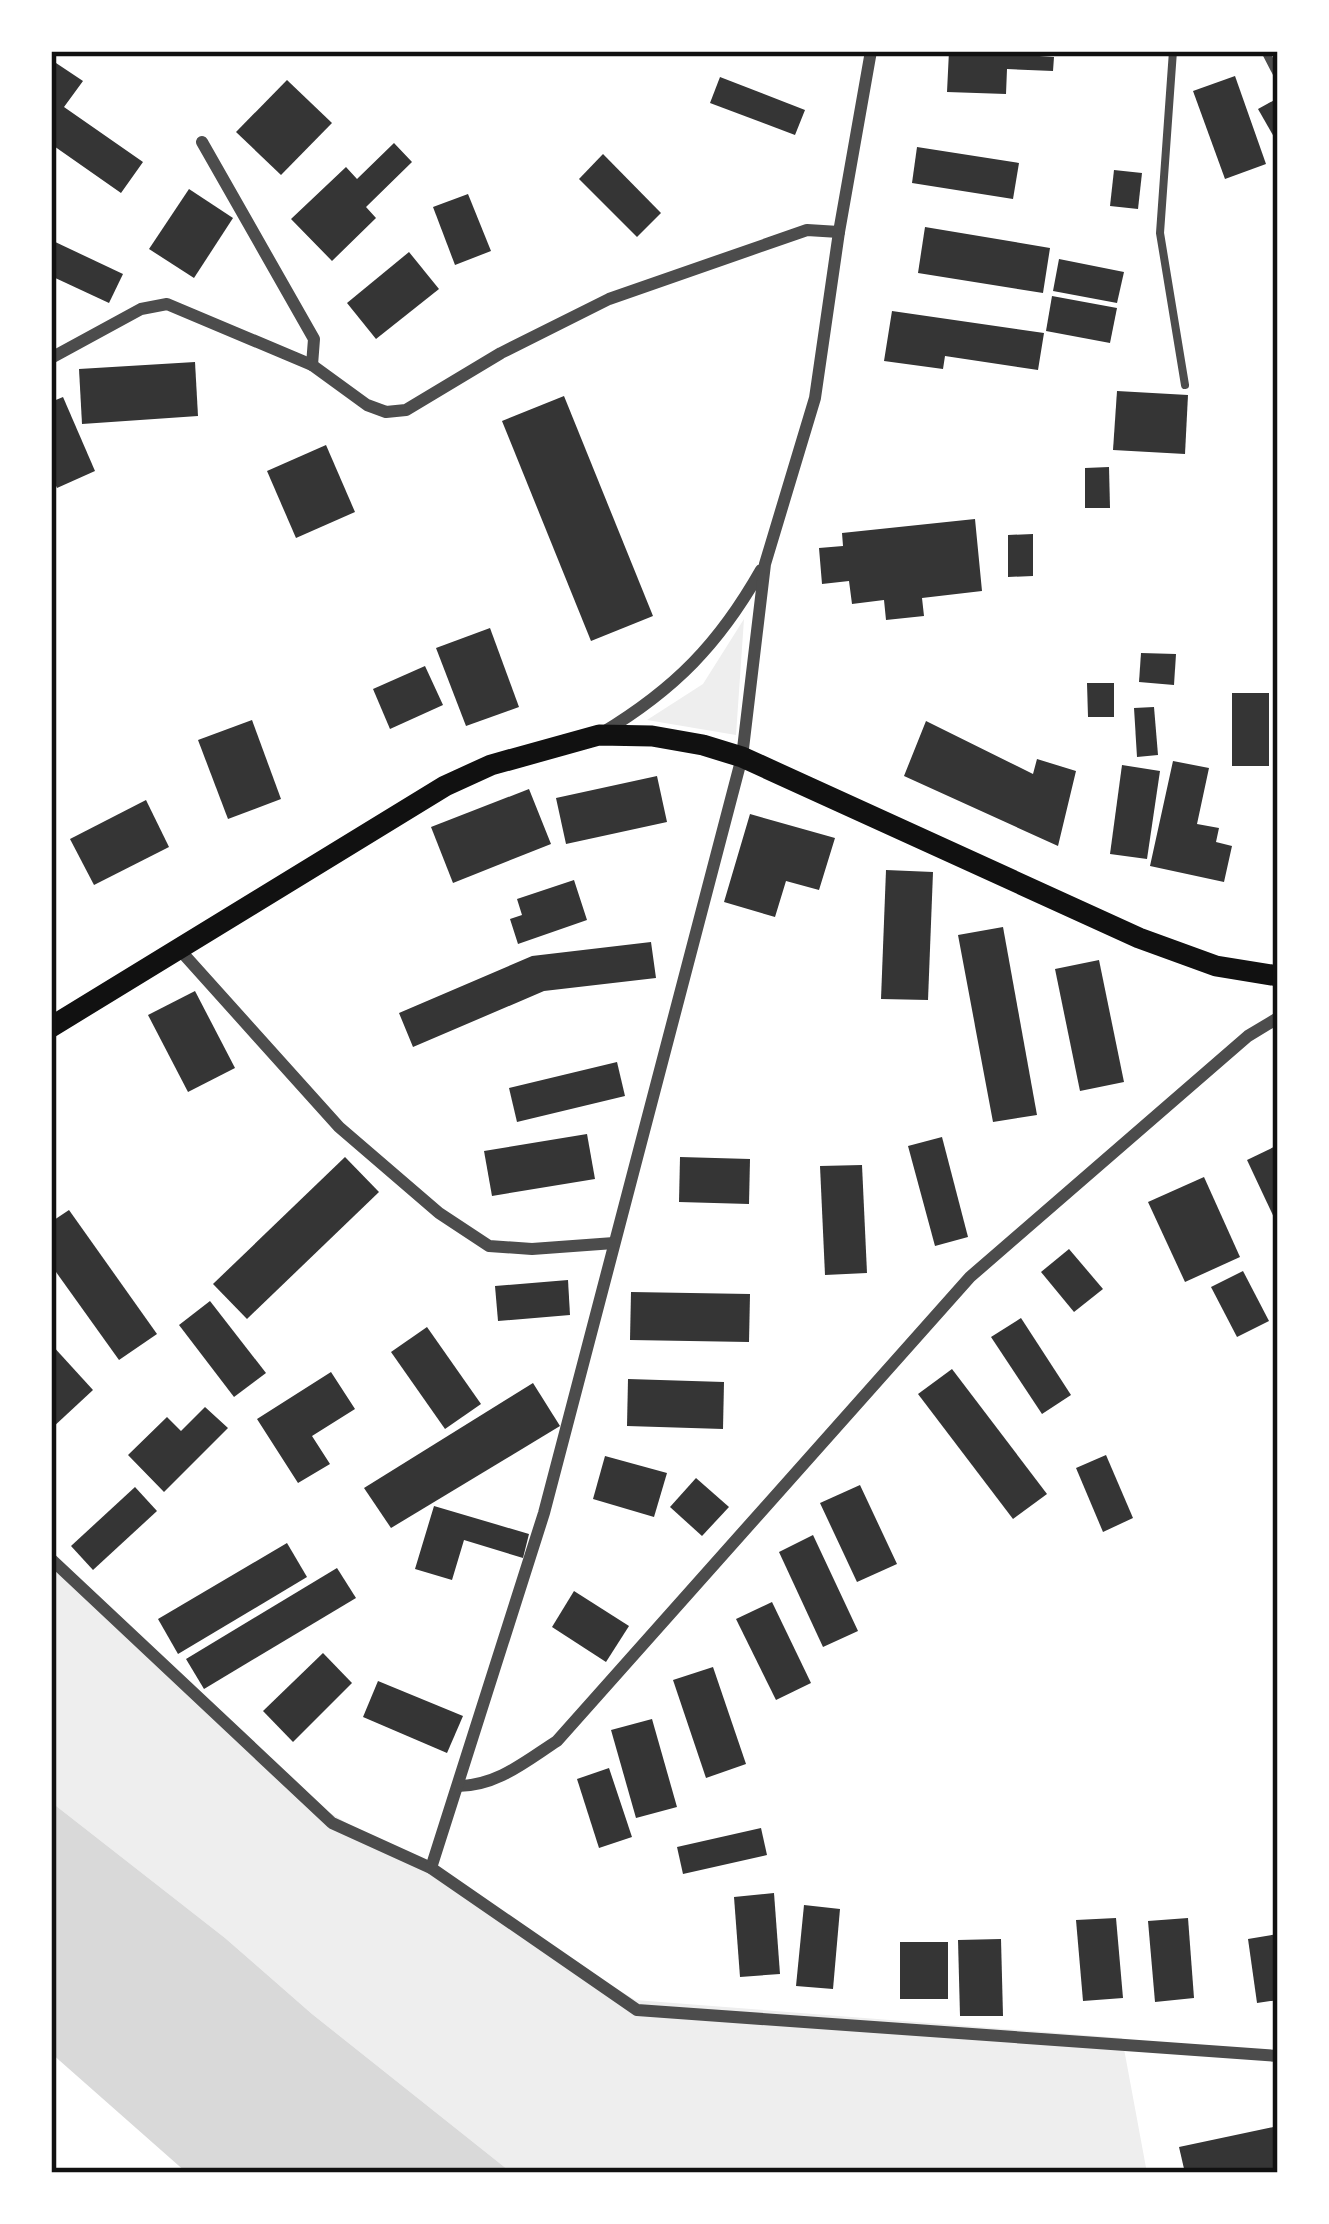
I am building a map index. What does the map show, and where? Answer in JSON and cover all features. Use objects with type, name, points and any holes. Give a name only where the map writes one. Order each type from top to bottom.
[{"type":"main road","points":[[51,1027],[445,786],[491,765],[599,735],[652,736],[742,757],[1139,938],[1216,966],[1278,976]]},
{"type":"street","points":[[431,1868],[544,1513],[742,757],[765,563],[815,398],[871,51]]},
{"type":"street","points":[[202,142],[314,339],[312,364]]},
{"type":"street","points":[[51,358],[141,309],[167,304],[312,364],[367,405],[386,412],[406,410],[501,353],[608,299],[807,230],[839,232]]},
{"type":"street","points":[[599,735],[651,704],[696,663],[735,616],[765,563]]},
{"type":"street","points":[[178,948],[339,1126],[439,1213],[489,1246],[532,1250],[614,1244]]},
{"type":"street","points":[[458,1786],[475,1786],[507,1774],[557,1741],[970,1277],[1248,1036],[1278,1018]]},
{"type":"street","points":[[51,1559],[332,1823],[431,1868],[637,2010],[1278,2056]]},
{"type":"lane","points":[[1173,51],[1160,233],[1185,385]]},
{"type":"lane","points":[[1264,51],[1278,76]]},
{"type":"shaded area","points":[[744,619],[736,735],[647,720],[703,684]]},
{"type":"shaded area","points":[[51,1552],[327,1811],[635,2000],[1122,2038],[1147,2173],[512,2173],[51,1802]]},
{"type":"shaded area","points":[[51,1802],[512,2173],[187,2173],[51,2053]]},
{"type":"building","points":[[949,51],[1025,51],[1025,55],[1054,57],[1053,71],[1007,69],[1006,94],[947,92]]},
{"type":"building","points":[[53,61],[83,81],[64,107],[143,162],[121,193],[51,144]]},
{"type":"building","points":[[1235,76],[1266,164],[1225,179],[1193,91]]},
{"type":"building","points":[[720,77],[805,110],[795,135],[710,103]]},
{"type":"building","points":[[287,80],[332,123],[281,175],[236,132]]},
{"type":"building","points":[[1278,98],[1278,144],[1258,109]]},
{"type":"building","points":[[394,143],[412,162],[366,207],[376,218],[332,261],[291,219],[346,167],[357,179]]},
{"type":"building","points":[[917,147],[1019,163],[1013,199],[912,183]]},
{"type":"building","points":[[603,154],[661,213],[637,237],[579,179]]},
{"type":"building","points":[[1114,170],[1142,173],[1138,209],[1110,206]]},
{"type":"building","points":[[189,189],[233,218],[194,278],[149,249]]},
{"type":"building","points":[[468,194],[491,251],[455,265],[433,207]]},
{"type":"building","points":[[925,227],[1050,248],[1043,293],[918,273]]},
{"type":"building","points":[[51,240],[123,274],[109,303],[51,276]]},
{"type":"building","points":[[409,252],[439,289],[376,339],[347,303]]},
{"type":"building","points":[[1059,259],[1124,272],[1117,303],[1053,291]]},
{"type":"building","points":[[1052,296],[1117,308],[1110,343],[1046,331]]},
{"type":"building","points":[[892,311],[1044,333],[1038,370],[945,356],[943,369],[884,361]]},
{"type":"building","points":[[195,362],[198,416],[82,424],[79,369]]},
{"type":"building","points":[[1117,391],[1188,395],[1185,454],[1113,450]]},
{"type":"building","points":[[564,396],[653,616],[591,641],[502,421]]},
{"type":"building","points":[[63,397],[95,471],[57,488],[51,475],[51,402]]},
{"type":"building","points":[[326,445],[355,512],[296,538],[267,471]]},
{"type":"building","points":[[1109,467],[1110,508],[1085,508],[1085,468]]},
{"type":"building","points":[[975,519],[982,591],[922,598],[924,616],[886,620],[884,600],[852,604],[849,581],[822,584],[819,548],[843,546],[842,533]]},
{"type":"building","points":[[1033,534],[1033,576],[1008,577],[1008,535]]},
{"type":"building","points":[[490,628],[519,707],[466,726],[436,648]]},
{"type":"building","points":[[1141,653],[1176,654],[1174,685],[1139,682]]},
{"type":"building","points":[[425,666],[443,705],[390,729],[373,689]]},
{"type":"building","points":[[1087,683],[1114,683],[1114,717],[1088,717]]},
{"type":"building","points":[[1232,693],[1269,693],[1269,766],[1232,766]]},
{"type":"building","points":[[1154,707],[1158,755],[1137,757],[1134,708]]},
{"type":"building","points":[[252,720],[281,799],[228,819],[198,740]]},
{"type":"building","points":[[926,721],[1033,774],[1037,759],[1076,771],[1058,846],[904,776]]},
{"type":"building","points":[[1173,761],[1209,768],[1197,824],[1219,828],[1216,842],[1232,846],[1224,882],[1150,866]]},
{"type":"building","points":[[1122,765],[1160,771],[1147,859],[1110,854]]},
{"type":"building","points":[[657,776],[667,822],[566,844],[556,798]]},
{"type":"building","points":[[529,789],[551,844],[453,883],[431,827]]},
{"type":"building","points":[[146,800],[169,847],[94,885],[70,839]]},
{"type":"building","points":[[750,814],[835,838],[819,890],[786,881],[775,917],[724,902]]},
{"type":"building","points":[[886,870],[933,872],[928,1000],[881,999]]},
{"type":"building","points":[[574,880],[587,920],[518,944],[510,919],[522,915],[517,899]]},
{"type":"building","points":[[1003,927],[1037,1115],[993,1122],[958,935]]},
{"type":"building","points":[[651,942],[656,978],[544,991],[413,1047],[399,1013],[532,956]]},
{"type":"building","points":[[1099,960],[1124,1082],[1080,1091],[1055,969]]},
{"type":"building","points":[[195,991],[235,1068],[188,1092],[148,1015]]},
{"type":"building","points":[[617,1062],[625,1096],[517,1122],[509,1088]]},
{"type":"building","points":[[587,1134],[595,1179],[492,1196],[484,1151]]},
{"type":"building","points":[[942,1137],[968,1237],[935,1246],[908,1146]]},
{"type":"building","points":[[1278,1145],[1278,1226],[1247,1160]]},
{"type":"building","points":[[345,1157],[379,1192],[247,1319],[213,1284]]},
{"type":"building","points":[[680,1157],[750,1159],[749,1204],[679,1202]]},
{"type":"building","points":[[862,1165],[867,1273],[825,1275],[820,1166]]},
{"type":"building","points":[[1204,1177],[1240,1257],[1185,1282],[1148,1202]]},
{"type":"building","points":[[69,1210],[157,1334],[119,1360],[51,1265],[51,1222]]},
{"type":"building","points":[[1069,1249],[1103,1289],[1074,1312],[1041,1272]]},
{"type":"building","points":[[1243,1271],[1269,1321],[1237,1337],[1211,1287]]},
{"type":"building","points":[[568,1280],[570,1315],[498,1321],[495,1286]]},
{"type":"building","points":[[631,1292],[750,1294],[749,1342],[630,1340]]},
{"type":"building","points":[[210,1301],[266,1373],[234,1397],[179,1325]]},
{"type":"building","points":[[1021,1318],[1071,1395],[1042,1414],[991,1337]]},
{"type":"building","points":[[427,1327],[481,1404],[445,1429],[391,1352]]},
{"type":"building","points":[[51,1344],[93,1390],[51,1429]]},
{"type":"building","points":[[952,1369],[1047,1494],[1013,1519],[918,1394]]},
{"type":"building","points":[[331,1372],[355,1409],[312,1436],[330,1464],[298,1483],[257,1419]]},
{"type":"building","points":[[628,1379],[724,1382],[723,1429],[627,1426]]},
{"type":"building","points":[[533,1383],[560,1426],[391,1528],[364,1488]]},
{"type":"building","points":[[205,1407],[228,1428],[164,1492],[128,1455],[167,1417],[181,1431]]},
{"type":"building","points":[[1106,1455],[1133,1518],[1103,1532],[1076,1468]]},
{"type":"building","points":[[605,1456],[667,1473],[654,1517],[593,1499]]},
{"type":"building","points":[[696,1478],[729,1507],[702,1536],[670,1507]]},
{"type":"building","points":[[860,1485],[897,1564],[857,1582],[820,1503]]},
{"type":"building","points":[[135,1487],[157,1511],[93,1570],[71,1546]]},
{"type":"building","points":[[434,1506],[529,1534],[523,1558],[464,1540],[452,1580],[415,1569]]},
{"type":"building","points":[[813,1535],[858,1631],[823,1647],[779,1552]]},
{"type":"building","points":[[287,1543],[307,1577],[178,1654],[158,1619]]},
{"type":"building","points":[[337,1568],[356,1598],[204,1689],[186,1659]]},
{"type":"building","points":[[574,1591],[629,1626],[606,1662],[552,1627]]},
{"type":"building","points":[[772,1602],[811,1683],[776,1700],[736,1619]]},
{"type":"building","points":[[323,1653],[352,1683],[293,1742],[263,1711]]},
{"type":"building","points":[[713,1667],[746,1764],[706,1778],[673,1680]]},
{"type":"building","points":[[378,1681],[463,1716],[447,1753],[363,1717]]},
{"type":"building","points":[[652,1719],[677,1807],[636,1818],[611,1730]]},
{"type":"building","points":[[609,1768],[632,1837],[599,1848],[577,1779]]},
{"type":"building","points":[[761,1828],[767,1855],[683,1874],[677,1847]]},
{"type":"building","points":[[774,1893],[780,1974],[740,1977],[734,1897]]},
{"type":"building","points":[[804,1905],[840,1909],[833,1989],[796,1986]]},
{"type":"building","points":[[1116,1918],[1123,1998],[1083,2001],[1076,1920]]},
{"type":"building","points":[[1188,1918],[1194,1998],[1155,2002],[1148,1921]]},
{"type":"building","points":[[1278,1934],[1278,2000],[1257,2003],[1248,1939]]},
{"type":"building","points":[[1001,1939],[1003,2016],[960,2016],[958,1940]]},
{"type":"building","points":[[900,1942],[948,1942],[948,1999],[900,1999]]},
{"type":"building","points":[[1278,2126],[1278,2173],[1185,2173],[1179,2147]]}]
